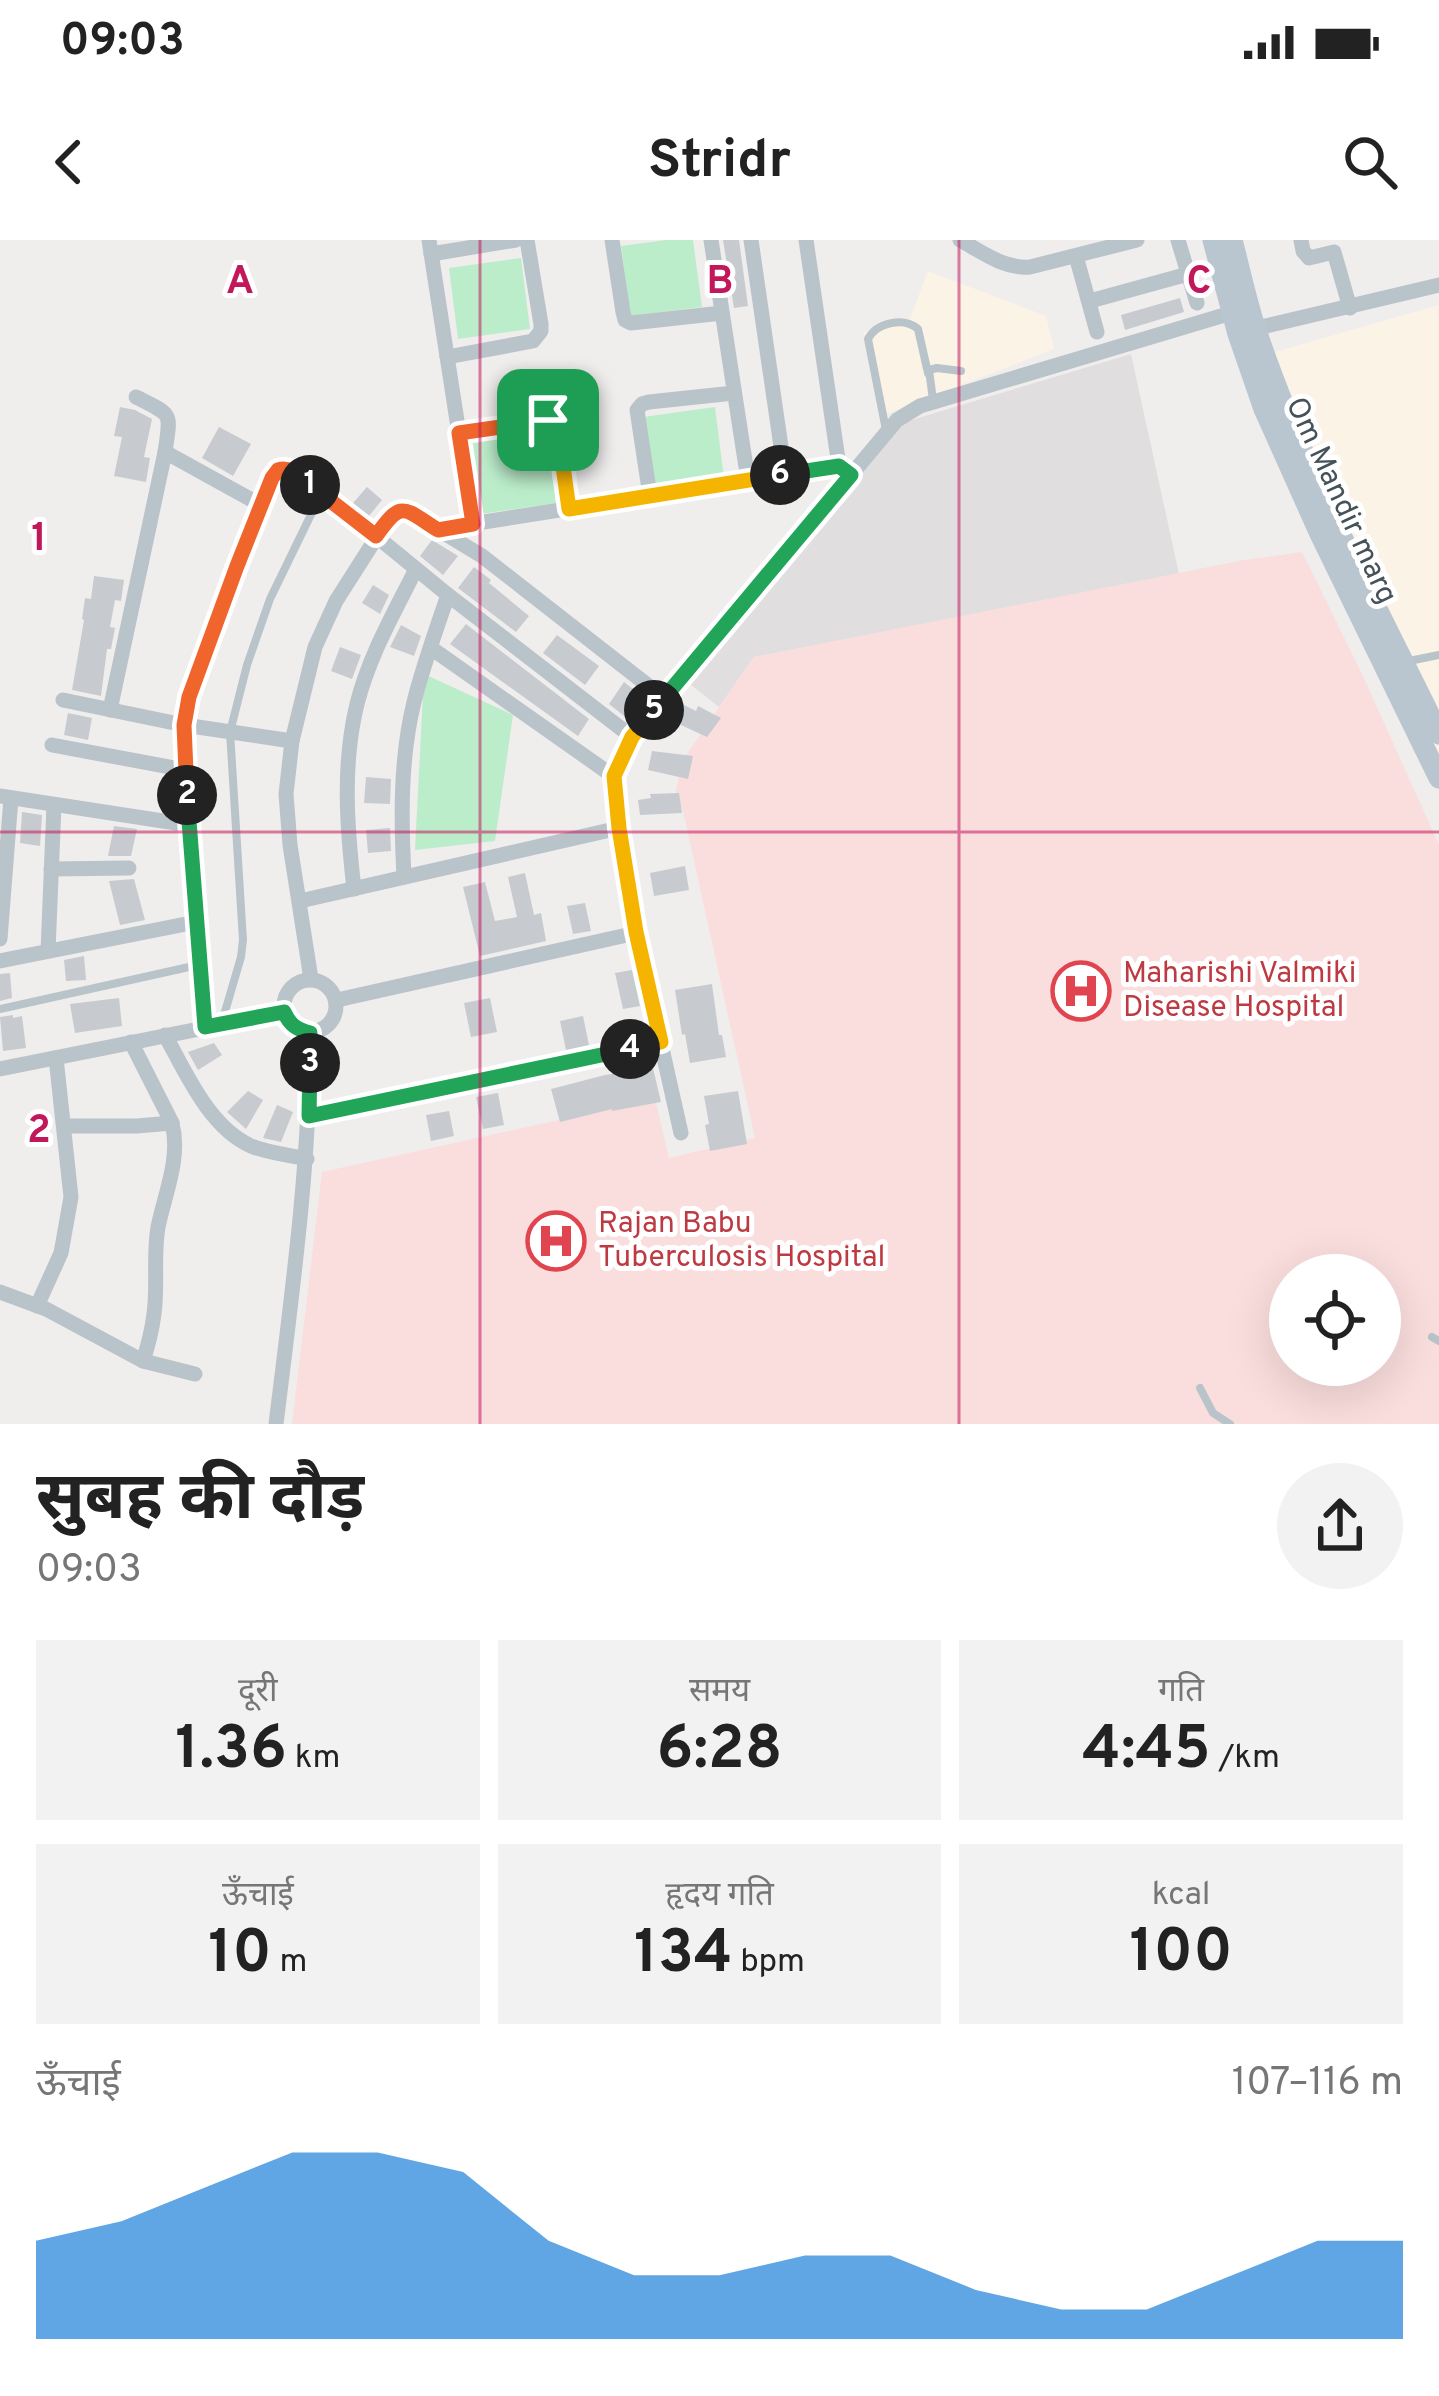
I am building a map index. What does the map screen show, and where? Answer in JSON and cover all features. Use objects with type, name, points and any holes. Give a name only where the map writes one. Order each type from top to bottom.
[{"type":"main road","name":"Om Mandir marg","points":[[1213,240],[1244,321]]},
{"type":"main road","name":"Om Mandir marg","points":[[1232,240],[1264,409],[1395,667],[1439,778]]},
{"type":"main road","name":"Om Mandir marg","points":[[1395,667],[1439,734]]},
{"type":"street","points":[[473,524],[430,247],[516,240]]},
{"type":"street","points":[[447,357],[538,337],[541,324],[527,240]]},
{"type":"street","points":[[612,240],[625,320],[722,313]]},
{"type":"street","points":[[711,240],[748,480]]},
{"type":"street","points":[[751,240],[785,474]]},
{"type":"street","points":[[806,240],[845,471]]},
{"type":"street","points":[[960,240],[1018,268],[1127,241]]},
{"type":"street","points":[[1178,240],[1197,303]]},
{"type":"street","points":[[1301,240],[1309,258],[1334,252],[1350,308]]},
{"type":"street","points":[[1076,256],[1097,332]]},
{"type":"street","points":[[1090,301],[1188,274]]},
{"type":"street","points":[[681,1133],[636,932],[614,776],[632,737],[845,471],[907,413],[934,401],[1244,321],[1350,308],[1439,285]]},
{"type":"street","points":[[650,496],[637,410],[649,402],[734,392]]},
{"type":"street","points":[[110,710],[169,417],[136,397]]},
{"type":"street","points":[[459,433],[548,420],[558,431],[569,509]]},
{"type":"street","points":[[165,452],[261,505]]},
{"type":"street","points":[[213,1025],[196,922],[184,725],[189,697],[278,470],[292,470],[353,518]]},
{"type":"street","points":[[438,530],[785,474],[845,471]]},
{"type":"street","points":[[311,979],[290,845],[286,794],[292,741],[315,647],[336,601],[392,513],[407,511],[482,556],[664,698]]},
{"type":"street","points":[[376,536],[632,737]]},
{"type":"street","points":[[354,889],[346,806],[356,706],[375,649],[416,569]]},
{"type":"street","points":[[404,878],[404,767],[413,704],[448,595]]},
{"type":"street","points":[[431,648],[614,776]]},
{"type":"street","points":[[63,700],[292,741]]},
{"type":"street","points":[[52,746],[186,770]]},
{"type":"street","points":[[0,939],[6,797],[189,826]]},
{"type":"street","points":[[48,951],[54,805]]},
{"type":"street","points":[[300,901],[619,828]]},
{"type":"street","points":[[51,869],[129,868]]},
{"type":"street","points":[[0,961],[196,922]]},
{"type":"street","points":[[337,1000],[636,932]]},
{"type":"street","points":[[311,979],[332,989],[337,1012],[331,1023],[310,1033],[289,1022],[284,1000],[290,989],[311,979]]},
{"type":"street","points":[[0,1069],[284,1012]]},
{"type":"street","points":[[276,1424],[307,1160],[310,1033]]},
{"type":"street","points":[[165,1035],[194,1086],[230,1131],[251,1146],[307,1160]]},
{"type":"street","points":[[131,1042],[172,1123],[176,1150],[158,1229],[155,1310],[143,1361]]},
{"type":"street","points":[[309,1116],[661,1042]]},
{"type":"street","points":[[37,1306],[61,1253],[70,1197],[56,1058]]},
{"type":"street","points":[[64,1126],[172,1123]]},
{"type":"street","points":[[0,1292],[143,1361],[195,1374]]},
{"type":"lane","points":[[886,433],[868,339],[875,327],[905,322],[918,329],[934,401]]},
{"type":"lane","points":[[928,373],[932,368],[961,371]]},
{"type":"lane","points":[[213,1025],[242,957],[243,940],[230,732],[270,599],[321,493]]},
{"type":"lane","points":[[353,518],[376,536]]},
{"type":"lane","points":[[1395,667],[1439,655]]},
{"type":"lane","points":[[0,1010],[200,964]]},
{"type":"lane","points":[[1200,1388],[1213,1413],[1230,1424]]},
{"type":"shaded area","points":[[928,271],[1046,316],[1054,349],[879,417],[864,332],[908,324]]},
{"type":"shaded area","points":[[1439,305],[1439,763],[1261,356]]},
{"type":"shaded area","points":[[1131,354],[1179,574],[754,657],[719,707],[677,674],[885,428]]},
{"type":"shaded area","name":"Maharishi Valmiki Disease Hospital","points":[[1302,552],[1439,845],[1439,1424],[292,1424],[322,1172],[655,1099],[669,1158],[755,1138],[676,790],[682,761],[754,657]]},
{"type":"green space","points":[[693,240],[702,307],[630,316],[621,246]]},
{"type":"green space","points":[[521,258],[530,329],[458,339],[449,268]]},
{"type":"green space","points":[[715,407],[724,478],[652,487],[643,417]]},
{"type":"green space","points":[[546,431],[556,503],[480,514],[470,442]]},
{"type":"green space","points":[[424,674],[513,715],[495,841],[415,850]]},
{"type":"building","points":[[723,240],[739,240],[748,306],[734,308]]},
{"type":"building","points":[[1180,298],[1184,312],[1125,330],[1121,315]]},
{"type":"building","points":[[120,407],[152,419],[144,457],[150,458],[146,482],[114,476],[122,437],[114,436]]},
{"type":"building","points":[[219,427],[251,444],[233,476],[202,458]]},
{"type":"building","points":[[367,487],[382,500],[364,522],[364,513],[353,503]]},
{"type":"building","points":[[432,540],[458,556],[443,575],[420,556]]},
{"type":"building","points":[[474,567],[529,616],[516,632],[458,588]]},
{"type":"building","points":[[94,576],[124,580],[121,601],[115,600],[110,627],[115,628],[111,649],[107,649],[101,696],[72,690],[85,598],[91,599]]},
{"type":"building","points":[[373,585],[389,595],[380,614],[362,603]]},
{"type":"building","points":[[466,624],[589,719],[578,736],[450,644]]},
{"type":"building","points":[[401,625],[421,636],[414,656],[390,647]]},
{"type":"building","points":[[557,635],[599,666],[585,685],[543,653]]},
{"type":"building","points":[[340,647],[361,655],[352,679],[331,671]]},
{"type":"building","points":[[624,682],[643,697],[628,719],[609,704]]},
{"type":"building","points":[[678,702],[721,718],[707,737],[670,720]]},
{"type":"building","points":[[68,713],[92,718],[88,740],[64,735]]},
{"type":"building","points":[[652,751],[693,756],[688,779],[648,770]]},
{"type":"building","points":[[366,777],[391,779],[390,804],[364,803]]},
{"type":"building","points":[[679,793],[682,813],[640,815],[638,800],[651,798],[650,794]]},
{"type":"building","points":[[22,812],[42,815],[40,846],[20,843]]},
{"type":"building","points":[[114,826],[137,829],[131,856],[108,856]]},
{"type":"building","points":[[390,828],[391,851],[368,853],[366,830]]},
{"type":"building","points":[[685,866],[689,890],[654,896],[650,873]]},
{"type":"building","points":[[525,873],[534,915],[541,913],[546,941],[480,956],[463,887],[485,882],[495,921],[517,917],[508,877]]},
{"type":"building","points":[[134,879],[145,920],[120,925],[109,881]]},
{"type":"building","points":[[585,903],[591,931],[573,934],[567,906]]},
{"type":"building","points":[[84,956],[86,980],[66,981],[64,960]]},
{"type":"building","points":[[632,970],[640,1006],[623,1009],[615,973]]},
{"type":"building","points":[[10,973],[12,998],[0,1001],[0,974]]},
{"type":"building","points":[[712,984],[726,1057],[690,1063],[675,990]]},
{"type":"building","points":[[119,998],[122,1026],[75,1033],[70,1004]]},
{"type":"building","points":[[490,998],[497,1032],[471,1037],[464,1003]]},
{"type":"building","points":[[22,1016],[26,1048],[3,1051],[0,1017]]},
{"type":"building","points":[[583,1016],[589,1045],[566,1050],[560,1021]]},
{"type":"building","points":[[214,1043],[222,1055],[198,1070],[188,1052]]},
{"type":"building","points":[[653,1068],[661,1102],[560,1122],[551,1089]]},
{"type":"building","points":[[248,1091],[263,1100],[246,1129],[227,1112]]},
{"type":"building","points":[[738,1091],[747,1144],[710,1151],[704,1096]]},
{"type":"building","points":[[498,1093],[504,1125],[483,1129],[476,1097]]},
{"type":"building","points":[[277,1105],[293,1112],[281,1142],[263,1138]]},
{"type":"building","points":[[449,1111],[454,1136],[431,1141],[426,1115]]},
{"type":"place","name":"Maharishi Valmiki Disease Hospital","points":[[1081,991]]},
{"type":"place","name":"Rajan Babu Tuberculosis Hospital","points":[[556,1241]]},
{"type":"route","points":[[548,420],[558,431],[569,509],[839,466],[851,475],[632,737],[614,776],[636,932],[661,1042],[309,1116],[310,1033],[298,1030],[284,1012],[205,1027],[186,770],[184,725],[189,697],[278,470],[292,470],[376,536],[399,510],[438,530],[473,524],[459,433],[548,420]]}]
